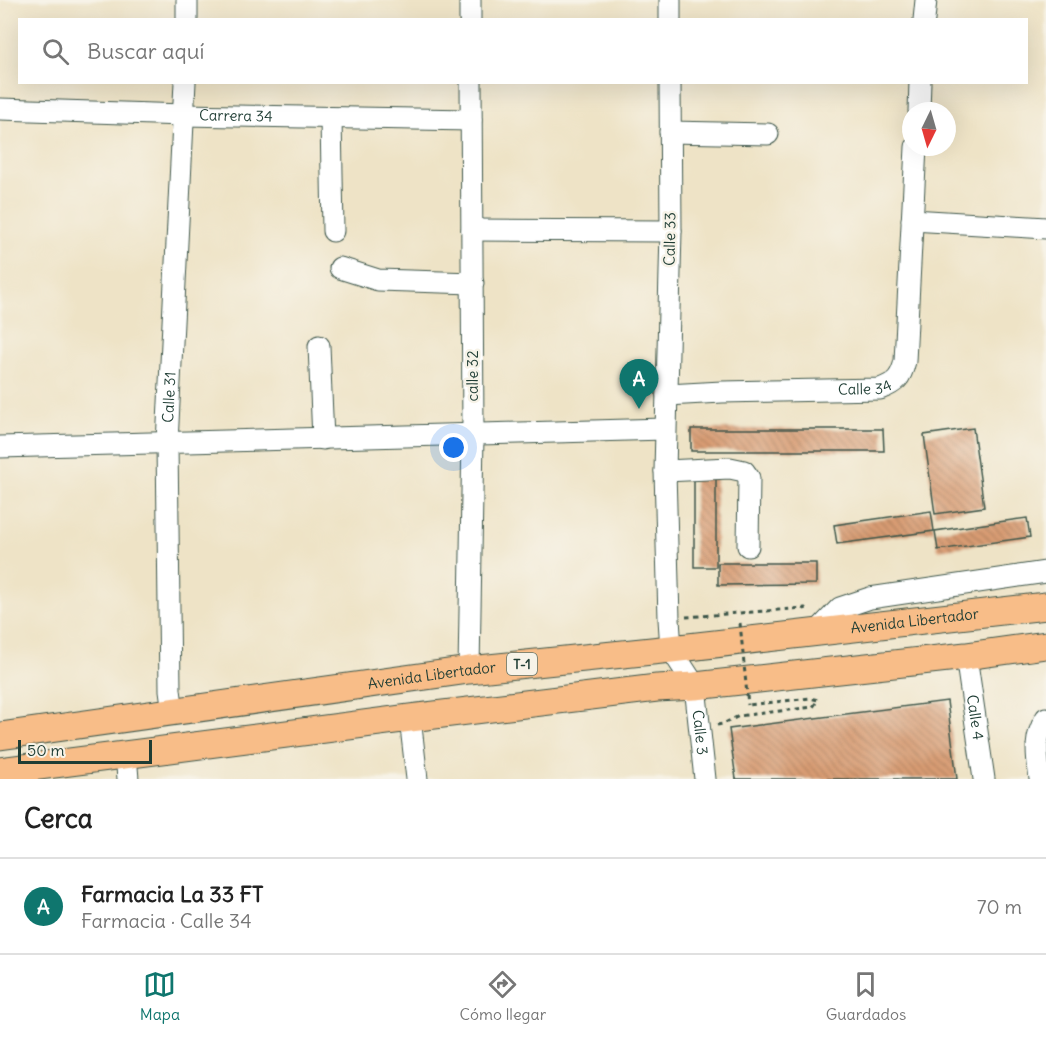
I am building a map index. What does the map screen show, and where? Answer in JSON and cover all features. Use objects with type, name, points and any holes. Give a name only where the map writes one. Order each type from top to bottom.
[{"type":"main road","name":"Avenida Libertador","points":[[0,736],[469,670],[671,650],[811,624],[1046,606]]},
{"type":"main road","points":[[0,771],[127,767],[410,718],[657,688],[694,686],[966,656],[1046,645]]},
{"type":"street","points":[[186,18],[187,0]]},
{"type":"street","points":[[470,0],[470,18]]},
{"type":"street","points":[[670,0],[670,18]]},
{"type":"street","points":[[924,18],[926,0]]},
{"type":"street","name":"Calle 31","points":[[172,712],[167,442],[185,84]]},
{"type":"street","name":"calle 32","points":[[469,670],[474,435],[471,84]]},
{"type":"street","name":"Calle 33","points":[[670,84],[671,231],[665,471],[671,650]]},
{"type":"street","points":[[919,102],[920,84]]},
{"type":"street","name":"Carrera 34","points":[[0,109],[471,120]]},
{"type":"street","points":[[331,118],[333,231]]},
{"type":"street","points":[[670,132],[768,134]]},
{"type":"street","name":"Calle 34","points":[[667,395],[880,389],[891,385],[903,373],[905,361],[916,156]]},
{"type":"street","points":[[912,220],[1046,228]]},
{"type":"street","points":[[472,230],[671,231]]},
{"type":"street","points":[[340,268],[378,280],[473,283]]},
{"type":"street","points":[[319,346],[323,439]]},
{"type":"street","points":[[0,447],[666,429]]},
{"type":"street","points":[[665,471],[730,468],[744,471],[749,478],[748,546]]},
{"type":"street","points":[[811,624],[840,608],[870,598],[1046,572]]},
{"type":"street","points":[[671,650],[694,686]]},
{"type":"street","name":"Calle 4","points":[[966,656],[984,779]]},
{"type":"street","name":"Calle 3","points":[[694,686],[705,779]]},
{"type":"street","points":[[410,718],[417,779]]},
{"type":"street","points":[[1040,779],[1036,753],[1038,734],[1046,718]]},
{"type":"path","points":[[669,618],[805,608],[811,624]]},
{"type":"path","points":[[713,725],[723,724],[739,716],[813,706],[818,700],[810,698],[748,705],[740,623]]},
{"type":"building","points":[[973,428],[984,507],[935,514],[924,435]]},
{"type":"building","points":[[691,429],[883,429],[884,451],[691,451]]},
{"type":"building","points":[[694,476],[716,476],[716,567],[694,567]]},
{"type":"building","points":[[931,511],[934,531],[837,544],[834,525]]},
{"type":"building","points":[[1027,518],[1030,537],[938,550],[935,531]]},
{"type":"building","points":[[718,563],[816,563],[816,584],[718,585]]},
{"type":"building","points":[[947,701],[957,779],[736,779],[729,729]]},
{"type":"place","name":"Farmacia La 33 FT","points":[[639,409]]}]
